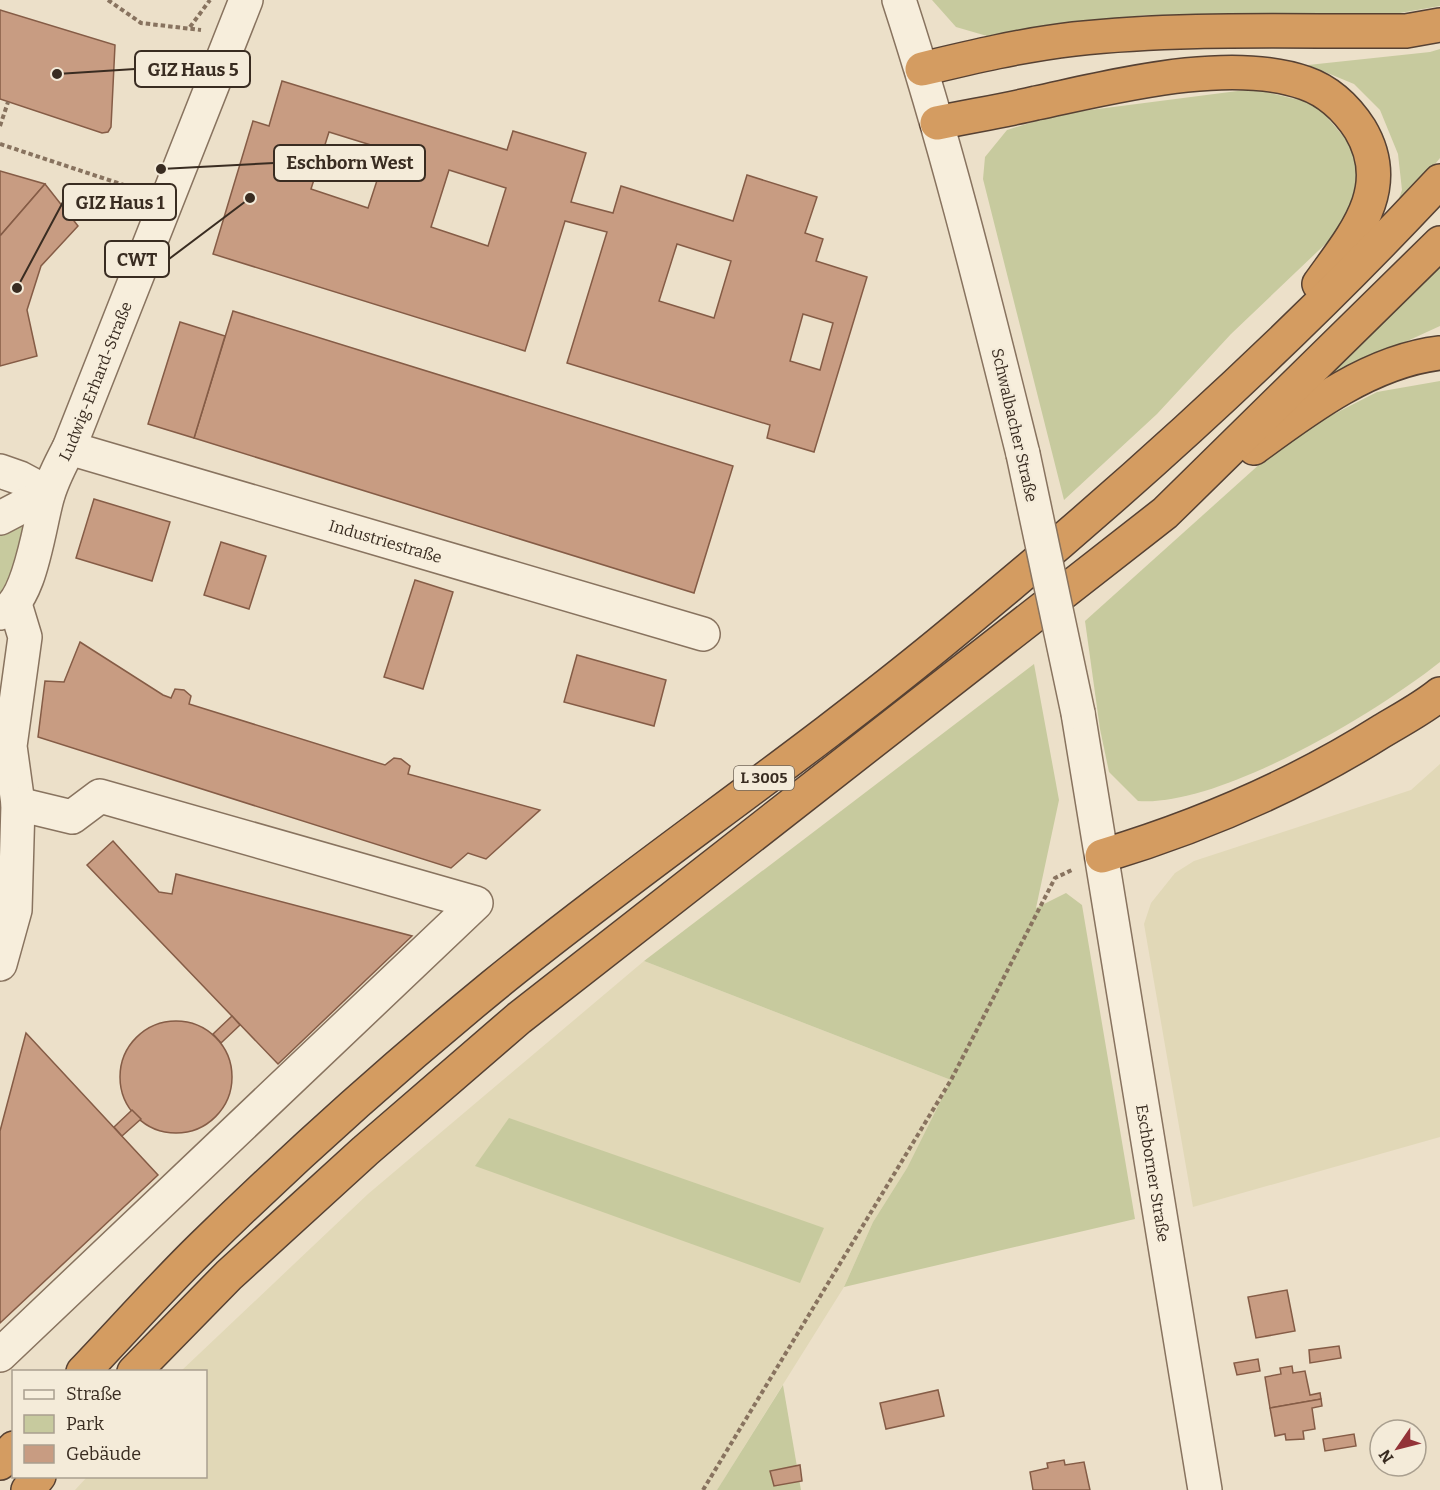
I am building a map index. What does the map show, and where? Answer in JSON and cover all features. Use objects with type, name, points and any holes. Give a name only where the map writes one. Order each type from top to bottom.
[{"type":"highway","points":[[922,69],[999,50],[1073,39],[1168,33],[1406,31],[1440,25]]},
{"type":"highway","points":[[938,123],[1103,88],[1198,75],[1231,73],[1276,77],[1305,83],[1331,97],[1352,116],[1367,142],[1373,168],[1373,194],[1362,224],[1265,358]]},
{"type":"highway","name":"L 3005","points":[[84,1370],[210,1239],[342,1116],[484,993],[938,645],[1130,482],[1265,358],[1370,256],[1440,181]]},
{"type":"highway","name":"L 3005","points":[[135,1370],[229,1275],[365,1151],[519,1018],[1165,513],[1440,243]]},
{"type":"highway","points":[[1165,513],[1286,425],[1332,396],[1375,371],[1415,356],[1440,353]]},
{"type":"highway","points":[[1102,856],[1161,838],[1285,787],[1328,765],[1440,694]]},
{"type":"highway","points":[[0,1463],[12,1450]]},
{"type":"highway","points":[[28,1490],[37,1478]]},
{"type":"street","name":"Ludwig-Erhard-Straße","points":[[8,608],[25,584],[48,493],[69,448],[246,0]]},
{"type":"street","name":"Schwalbacher Straße","points":[[899,0],[938,123],[1023,454],[1078,713],[1102,856]]},
{"type":"street","name":"Industriestraße","points":[[69,448],[703,634]]},
{"type":"street","points":[[0,471],[20,478],[48,493]]},
{"type":"street","points":[[0,518],[48,493]]},
{"type":"street","points":[[0,964],[15,910],[18,804],[10,746],[25,637],[8,608]]},
{"type":"street","points":[[0,1355],[476,903],[100,796],[72,817],[18,804]]},
{"type":"street","name":"Eschborner Straße","points":[[1102,856],[1205,1490]]},
{"type":"path","points":[[108,0],[141,23],[171,28],[190,27],[230,41]]},
{"type":"path","points":[[190,27],[210,0]]},
{"type":"path","points":[[0,126],[2,113],[8,102]]},
{"type":"path","points":[[0,144],[159,196],[177,174]]},
{"type":"path","points":[[703,1490],[951,1080],[1055,878],[1102,856]]},
{"type":"shaded area","points":[[1440,764],[1440,1137],[1193,1207],[1144,924],[1151,903],[1175,873],[1194,861],[1411,790]]},
{"type":"shaded area","points":[[644,961],[951,1080],[907,1168],[873,1222],[844,1287],[717,1490],[75,1490],[86,1478],[207,1478],[207,1370],[182,1370],[368,1194]]},
{"type":"green space","points":[[932,0],[1440,0],[1440,6],[1377,17],[1317,14],[1145,15],[987,36],[956,27]]},
{"type":"green space","points":[[1440,49],[1440,158],[1393,215],[1402,190],[1398,154],[1380,110],[1354,84],[1308,65]]},
{"type":"green space","points":[[1253,89],[1316,104],[1354,149],[1360,211],[1231,334],[1157,414],[1064,500],[983,179],[985,157],[1007,130],[1059,114]]},
{"type":"green space","points":[[1440,266],[1440,326],[1368,359],[1297,404]]},
{"type":"green space","points":[[1440,381],[1440,662],[1412,683],[1338,730],[1253,773],[1211,789],[1172,799],[1138,801],[1109,772],[1100,729],[1085,621],[1291,436],[1377,392]]},
{"type":"green space","points":[[27,516],[20,568],[0,594],[0,529]]},
{"type":"green space","points":[[1034,664],[1059,800],[1036,908],[1066,893],[1082,905],[1135,1219],[844,1287],[873,1222],[907,1168],[951,1080],[644,961]]},
{"type":"green space","points":[[509,1118],[824,1228],[800,1283],[475,1166]]},
{"type":"green space","points":[[783,1385],[801,1490],[717,1490]]},
{"type":"building","points":[[0,10],[115,45],[111,127],[108,132],[102,133],[0,99]]},
{"type":"building","points":[[282,81],[507,150],[513,131],[586,153],[571,202],[613,213],[621,186],[733,221],[747,175],[817,197],[805,233],[823,239],[816,261],[867,277],[814,452],[767,438],[770,425],[567,363],[607,232],[565,221],[525,351],[213,254],[253,121],[269,126]],"holes":[[[329,132],[387,150],[368,208],[311,189]],[[449,170],[506,188],[488,246],[431,227]],[[677,244],[731,261],[714,318],[659,301]],[[803,314],[833,323],[820,370],[790,361]]]},
{"type":"building","points":[[0,171],[45,184],[0,236]]},
{"type":"building","points":[[45,184],[78,226],[41,266],[27,310],[37,356],[0,366],[0,236]]},
{"type":"building","points":[[233,311],[733,466],[694,593],[194,438]]},
{"type":"building","points":[[180,322],[225,336],[194,438],[148,424]]},
{"type":"building","points":[[94,499],[170,522],[152,581],[76,558]]},
{"type":"building","points":[[221,542],[266,556],[249,609],[204,595]]},
{"type":"building","points":[[415,580],[453,592],[423,689],[384,677]]},
{"type":"building","points":[[80,642],[171,698],[175,689],[184,690],[191,696],[189,704],[385,765],[394,758],[401,759],[410,766],[408,774],[540,810],[486,859],[468,853],[451,868],[38,737],[45,681],[64,682]]},
{"type":"building","points":[[577,655],[666,680],[654,726],[564,702]]},
{"type":"building","points":[[113,841],[159,892],[172,894],[176,874],[412,936],[278,1064],[87,865]]},
{"type":"building","points":[[232,1016],[240,1025],[221,1043],[213,1034]]},
{"type":"building","points":[[176,1021],[197,1025],[216,1037],[228,1056],[232,1077],[228,1098],[216,1117],[197,1129],[176,1133],[155,1129],[136,1117],[124,1098],[120,1077],[124,1056],[136,1037],[155,1025]]},
{"type":"building","points":[[26,1033],[158,1175],[0,1323],[0,1131]]},
{"type":"building","points":[[132,1110],[141,1119],[122,1136],[114,1127]]},
{"type":"building","points":[[1287,1290],[1295,1331],[1256,1338],[1248,1297]]},
{"type":"building","points":[[1339,1346],[1341,1358],[1310,1363],[1309,1350]]},
{"type":"building","points":[[1258,1359],[1260,1371],[1237,1375],[1234,1363]]},
{"type":"building","points":[[1292,1366],[1293,1373],[1305,1371],[1310,1395],[1320,1393],[1321,1399],[1270,1408],[1265,1377],[1281,1374],[1280,1368]]},
{"type":"building","points":[[938,1390],[944,1416],[886,1429],[880,1403]]},
{"type":"building","points":[[1321,1399],[1322,1406],[1312,1408],[1315,1429],[1303,1431],[1304,1439],[1286,1440],[1285,1434],[1275,1436],[1270,1408]]},
{"type":"building","points":[[1354,1434],[1356,1446],[1325,1451],[1323,1439]]},
{"type":"building","points":[[1064,1460],[1065,1465],[1084,1462],[1090,1490],[1033,1490],[1030,1472],[1048,1468],[1047,1463]]},
{"type":"building","points":[[800,1465],[802,1481],[774,1486],[770,1471]]},
{"type":"place","name":"GIZ Haus 5","points":[[57,74]]},
{"type":"place","name":"Eschborn West","points":[[161,169]]},
{"type":"place","name":"CWT","points":[[250,198]]},
{"type":"place","name":"GIZ Haus 1","points":[[17,288]]}]
